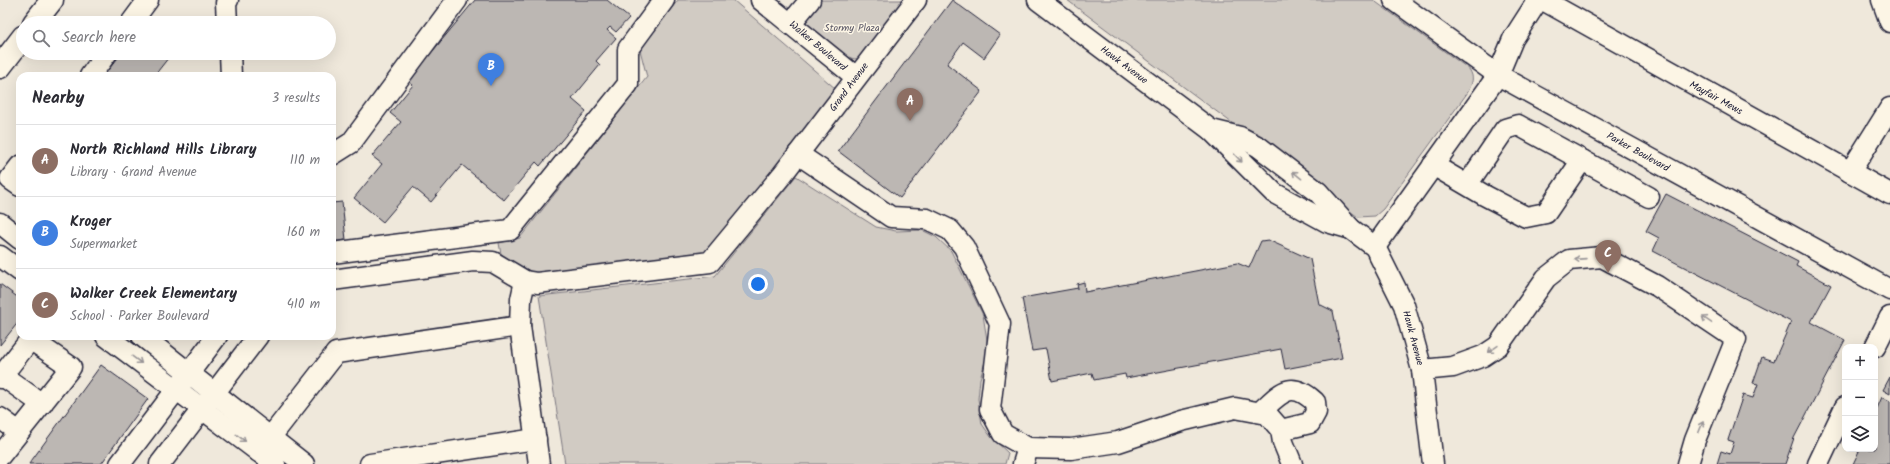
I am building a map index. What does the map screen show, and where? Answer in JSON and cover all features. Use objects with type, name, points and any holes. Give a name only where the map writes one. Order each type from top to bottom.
[{"type":"main road","points":[[39,16],[52,0]]},
{"type":"main road","points":[[0,67],[16,46]]},
{"type":"street","points":[[136,16],[148,0]]},
{"type":"street","points":[[227,16],[226,3],[228,0]]},
{"type":"street","points":[[336,152],[351,143],[456,0]]},
{"type":"street","points":[[336,252],[510,230],[628,84],[628,49],[664,0]]},
{"type":"street","name":"Walker Boulevard","points":[[761,0],[856,77]]},
{"type":"street","points":[[791,23],[810,0]]},
{"type":"street","name":"Grand Avenue","points":[[525,281],[537,283],[698,265],[710,262],[782,175],[916,0]]},
{"type":"street","name":"Hawk Avenue","points":[[1038,0],[1211,130],[1274,194],[1327,222],[1351,229]]},
{"type":"street","name":"Parker Boulevard","points":[[1394,0],[1498,75],[1890,290]]},
{"type":"street","points":[[1375,247],[1498,75],[1513,39],[1538,0]]},
{"type":"street","name":"Mayfair Mews","points":[[1542,0],[1890,194]]},
{"type":"street","points":[[1882,0],[1890,22]]},
{"type":"street","points":[[93,72],[102,60]]},
{"type":"street","points":[[230,60],[231,72]]},
{"type":"street","points":[[1850,172],[1890,108]]},
{"type":"street","points":[[1467,185],[1505,129],[1518,125],[1649,197]]},
{"type":"street","name":"Hawk Avenue","points":[[1211,130],[1240,137],[1259,147],[1318,192],[1351,229],[1375,247],[1404,305],[1422,370],[1433,464]]},
{"type":"street","points":[[798,154],[891,218],[927,219],[950,230],[964,247],[1000,324],[990,409],[1003,434],[1026,456],[1118,442],[1181,421],[1235,408],[1267,414],[1281,430],[1283,442],[1292,464]]},
{"type":"street","points":[[1433,165],[1526,217],[1546,213],[1582,160]]},
{"type":"street","points":[[16,171],[10,179],[16,183]]},
{"type":"street","points":[[0,224],[16,236]]},
{"type":"street","points":[[0,256],[16,268]]},
{"type":"street","points":[[1422,370],[1453,367],[1483,356],[1498,346],[1546,278],[1568,260],[1602,257],[1657,286],[1736,340],[1695,440],[1688,464]]},
{"type":"street","points":[[336,279],[473,261],[493,262],[525,281],[521,299],[520,326],[539,464]]},
{"type":"street","points":[[1876,344],[1890,317]]},
{"type":"street","points":[[264,444],[336,353],[520,326]]},
{"type":"street","points":[[30,340],[1,376],[42,404]]},
{"type":"street","points":[[0,456],[71,367],[35,340]]},
{"type":"street","points":[[111,340],[202,409],[264,444],[304,464]]},
{"type":"street","points":[[147,340],[214,393],[264,444],[275,464]]},
{"type":"street","points":[[120,464],[214,340]]},
{"type":"street","points":[[160,464],[255,340]]},
{"type":"street","points":[[1260,412],[1279,395],[1293,389],[1304,392],[1315,402],[1316,412],[1310,423],[1281,430]]},
{"type":"street","points":[[1818,464],[1842,413]]},
{"type":"street","points":[[0,418],[19,432]]},
{"type":"street","points":[[370,464],[536,439]]},
{"type":"green space","points":[[678,0],[733,0],[836,89],[712,250],[698,257],[531,274],[501,254],[499,243],[520,238],[647,77],[640,50]]},
{"type":"green space","name":"Stormy Plaza","points":[[819,0],[908,0],[862,57],[855,59],[843,56],[805,24],[805,17]]},
{"type":"green space","points":[[1067,0],[1373,0],[1469,69],[1472,75],[1471,86],[1383,209],[1375,216],[1358,217]]},
{"type":"green space","points":[[796,176],[876,227],[896,231],[922,230],[936,237],[951,251],[983,315],[987,340],[986,358],[980,379],[978,399],[982,424],[991,437],[1008,453],[1005,464],[565,464],[539,296],[715,276]]},
{"type":"building","points":[[475,0],[607,0],[629,18],[616,32],[610,27],[607,30],[616,38],[596,61],[600,65],[572,99],[586,111],[540,166],[536,162],[504,200],[462,165],[431,202],[413,187],[383,222],[354,198],[382,164],[372,156],[401,122],[390,113],[413,85],[408,81]]},
{"type":"building","points":[[952,0],[1000,35],[984,58],[963,42],[947,64],[982,91],[900,198],[838,151]]},
{"type":"building","points":[[116,60],[167,60],[157,72],[106,72]]},
{"type":"building","points":[[1666,194],[1798,262],[1796,266],[1831,285],[1811,322],[1845,340],[1794,438],[1785,464],[1717,464],[1721,451],[1730,454],[1734,442],[1728,440],[1743,395],[1753,398],[1758,384],[1753,383],[1762,357],[1774,361],[1791,322],[1653,251],[1659,238],[1646,231]]},
{"type":"building","points":[[342,202],[346,240],[336,241],[336,203]]},
{"type":"building","points":[[1268,240],[1310,259],[1319,304],[1333,311],[1342,358],[1285,369],[1281,349],[1126,378],[1125,374],[1094,380],[1092,373],[1052,381],[1046,349],[1032,351],[1022,298],[1078,288],[1077,284],[1084,282],[1085,292],[1237,263],[1249,268],[1261,241]]},
{"type":"building","points":[[0,284],[16,296],[16,325],[0,345]]},
{"type":"building","points":[[101,365],[148,399],[101,464],[29,464]]},
{"type":"building","points":[[1890,377],[1890,394],[1883,390]]},
{"type":"building","points":[[1882,397],[1890,401],[1890,464],[1853,464],[1859,452],[1878,452],[1878,406]]},
{"type":"place","name":"Kroger","points":[[491,86]]},
{"type":"place","name":"North Richland Hills Library","points":[[910,121]]},
{"type":"place","name":"Walker Creek Elementary","points":[[1608,273]]}]
